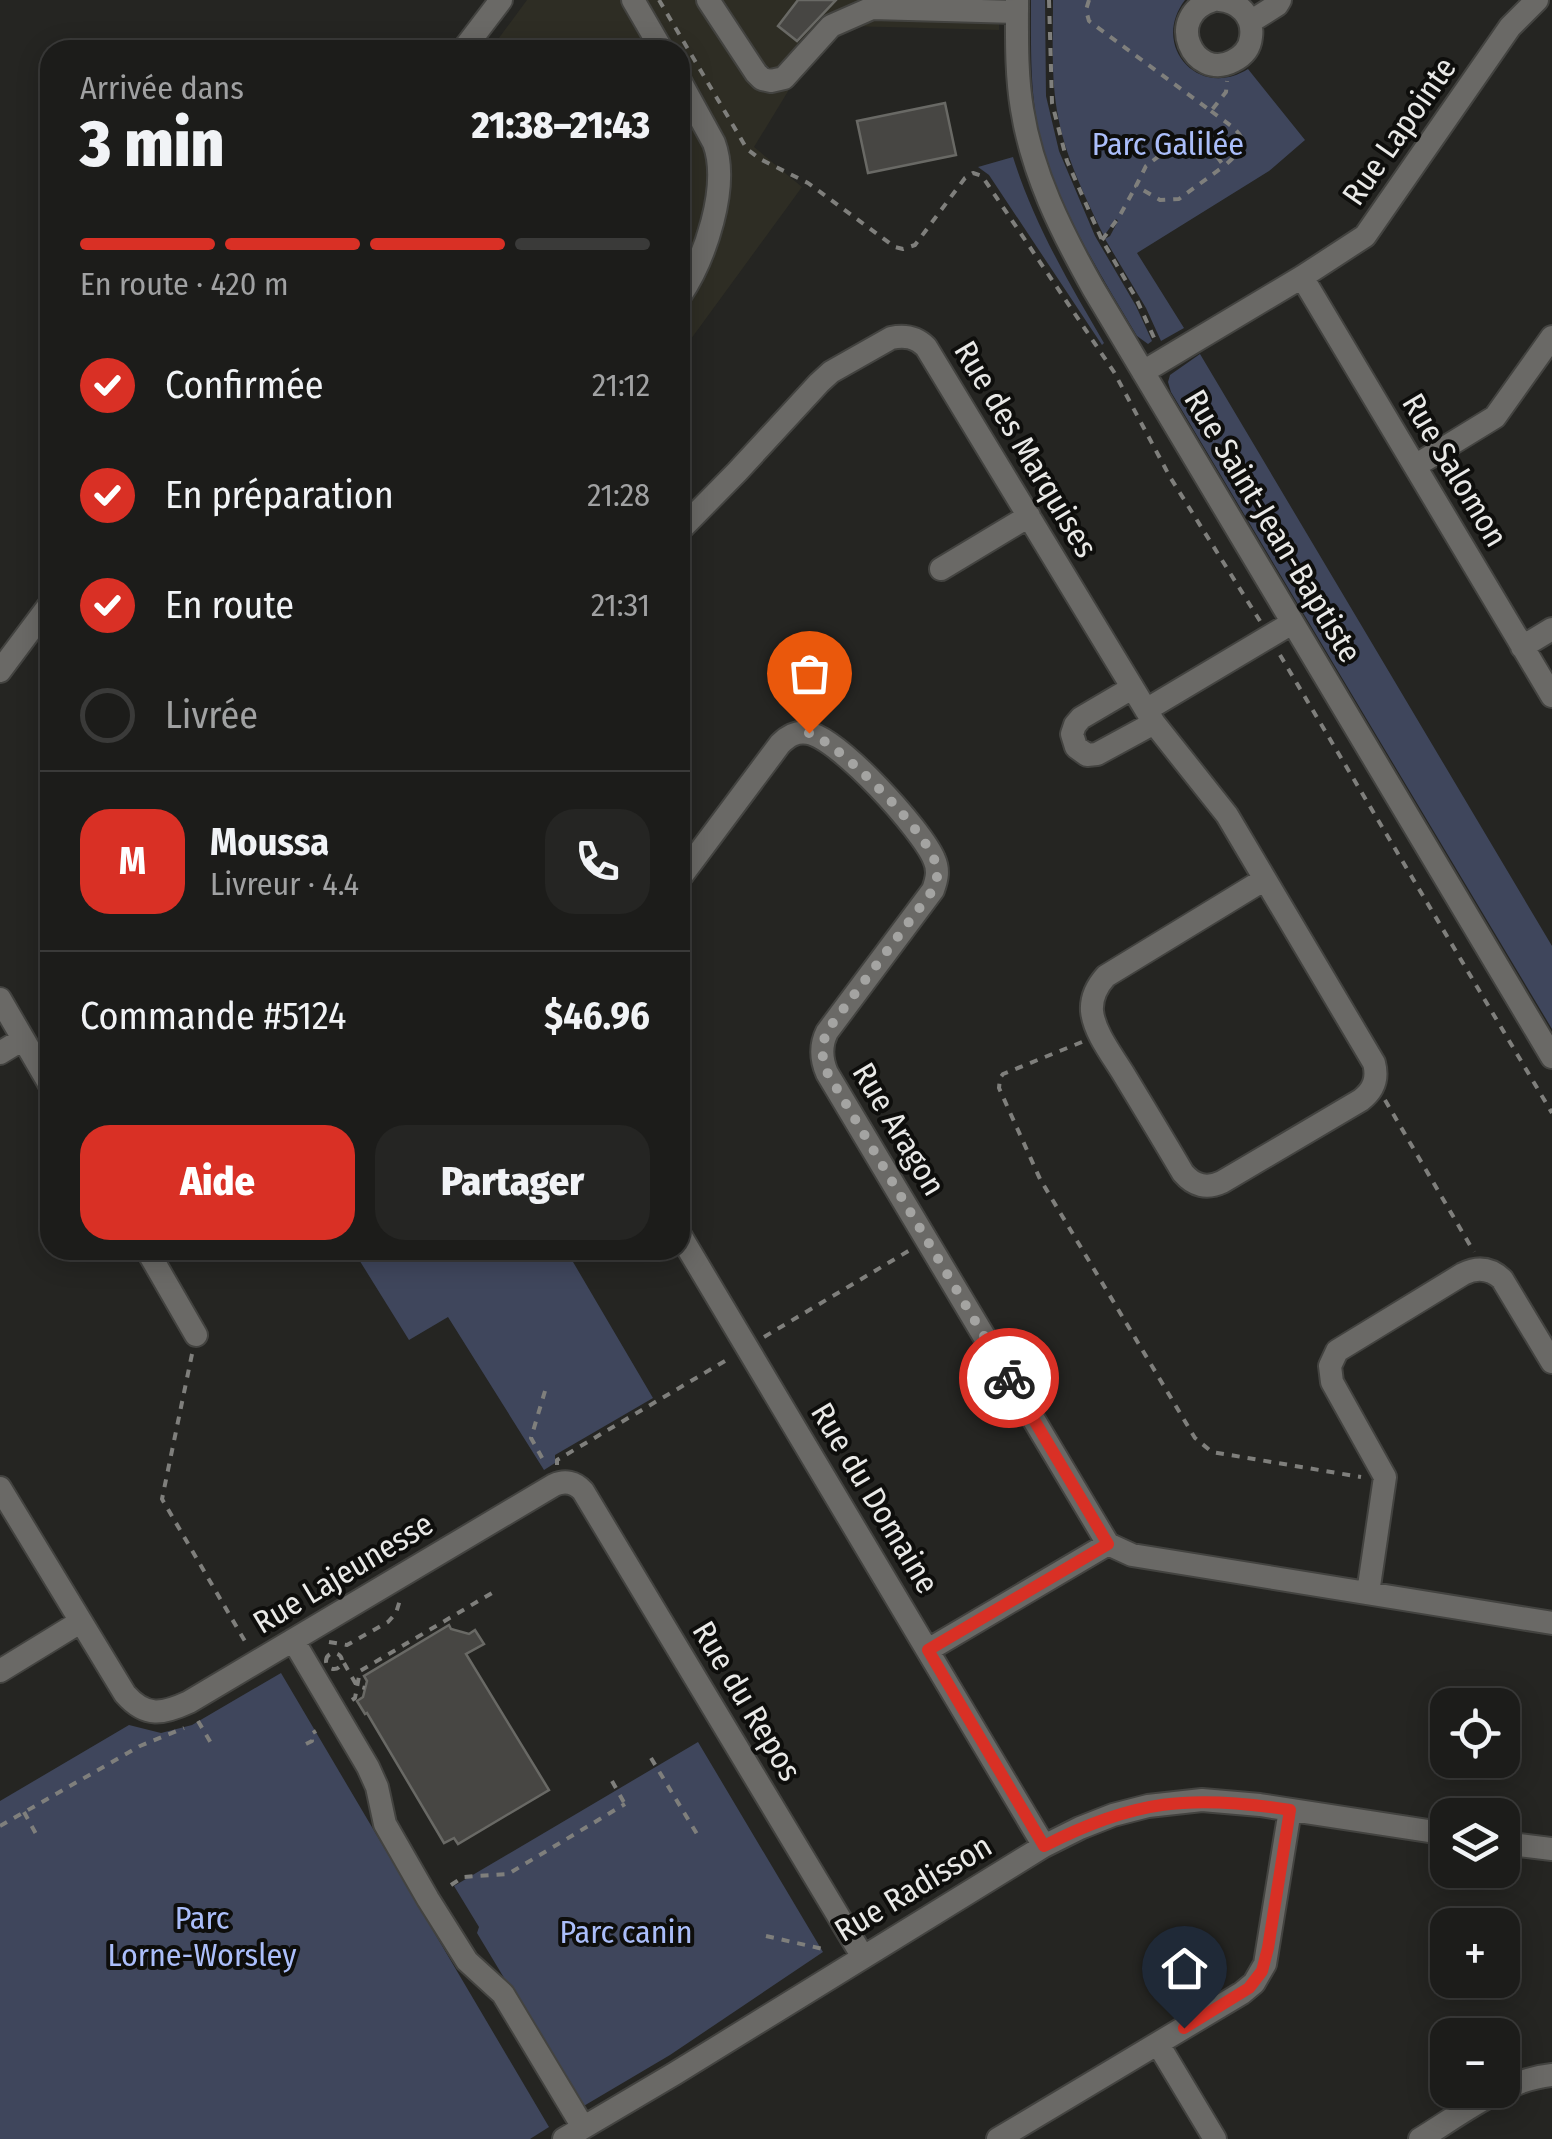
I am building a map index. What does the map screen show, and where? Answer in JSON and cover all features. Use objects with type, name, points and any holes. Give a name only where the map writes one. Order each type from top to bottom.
[{"type":"street","points":[[471,40],[501,0]]},
{"type":"street","points":[[633,0],[656,40]]},
{"type":"street","points":[[708,0],[756,73],[771,82],[784,78],[832,26],[872,8],[1017,6]]},
{"type":"street","points":[[1216,0],[1237,5],[1250,22],[1250,43],[1238,59],[1228,64],[1218,65],[1199,58],[1188,41],[1187,30],[1196,10],[1216,0]]},
{"type":"street","points":[[1250,22],[1280,0]]},
{"type":"street","name":"Rue Lapointe","points":[[1143,372],[1302,277],[1370,231],[1510,27],[1537,0]]},
{"type":"street","name":"Rue Saint-Jean-Baptiste","points":[[1017,6],[1021,106],[1029,144],[1041,182],[1074,254],[1552,1057]]},
{"type":"street","points":[[690,99],[718,152],[720,177],[715,212],[690,281]]},
{"type":"street","name":"Rue Salomon","points":[[1302,277],[1552,696]]},
{"type":"street","name":"Rue des Marquises","points":[[690,520],[832,372],[886,340],[902,336],[926,346],[1150,717],[1221,806],[1372,1059],[1376,1068],[1374,1084]]},
{"type":"street","points":[[1414,466],[1495,417],[1552,337]]},
{"type":"street","points":[[940,568],[1028,516]]},
{"type":"street","points":[[0,671],[40,617]]},
{"type":"street","points":[[1132,688],[1078,721],[1072,734],[1076,747],[1088,755],[1097,754],[1292,623]]},
{"type":"street","points":[[1522,647],[1552,629]]},
{"type":"street","name":"Rue Aragon","points":[[690,865],[780,744],[793,734],[804,732],[823,740],[878,788],[933,856],[937,867],[933,890],[830,1026],[824,1038],[823,1061],[1108,1544]]},
{"type":"street","points":[[1264,880],[1102,980],[1092,1009],[1101,1034],[1183,1173],[1190,1181],[1206,1186],[1222,1182],[1361,1100],[1374,1084]]},
{"type":"street","points":[[0,1000],[40,1068]]},
{"type":"street","points":[[0,1052],[23,1039]]},
{"type":"street","name":"Rue du Domaine","points":[[690,1252],[1044,1846]]},
{"type":"street","points":[[152,1260],[196,1335]]},
{"type":"street","points":[[1368,1593],[1385,1482],[1381,1468],[1332,1382],[1330,1366],[1334,1356],[1345,1344],[1463,1274],[1484,1269],[1502,1279],[1552,1362]]},
{"type":"street","name":"Rue Lajeunesse","points":[[144,1721],[180,1706],[563,1482],[564,1474]]},
{"type":"street","name":"Rue du Repos","points":[[564,1474],[583,1492],[863,1957]]},
{"type":"street","points":[[0,1488],[144,1721]]},
{"type":"street","points":[[928,1650],[1108,1544],[1132,1555],[1552,1623]]},
{"type":"street","points":[[0,1671],[80,1622]]},
{"type":"street","points":[[293,1640],[368,1767],[385,1824],[467,1962],[503,1994],[574,2133]]},
{"type":"street","name":"Rue Radisson","points":[[574,2133],[1044,1846],[1114,1815],[1166,1803],[1220,1801],[1430,1831]]},
{"type":"street","points":[[998,2139],[1242,1993],[1258,1978],[1265,1964],[1290,1810]]},
{"type":"street","points":[[1520,1845],[1552,1849]]},
{"type":"street","points":[[1158,2044],[1215,2139]]},
{"type":"street","points":[[1420,2139],[1511,2085],[1552,2074]]},
{"type":"path","points":[[659,0],[683,40]]},
{"type":"path","points":[[1049,0],[1054,116],[1067,161],[1102,240],[1136,298],[1164,358]]},
{"type":"path","points":[[1089,0],[1088,21],[1242,137],[1241,152],[1179,199],[1160,200],[1136,186]]},
{"type":"path","points":[[690,52],[748,149],[808,183],[891,245],[903,249],[914,245],[965,178],[973,173],[982,176],[1114,372],[1170,477],[1269,636],[1552,1113]]},
{"type":"path","points":[[1211,111],[1226,92],[1227,81]]},
{"type":"path","points":[[1102,240],[1119,218],[1146,166],[1185,136],[1192,135],[1204,142],[1224,166]]},
{"type":"path","points":[[1101,1034],[1010,1070],[1000,1078],[999,1088],[1040,1179],[1194,1438],[1212,1452],[1385,1482]]},
{"type":"path","points":[[1374,1084],[1484,1269]]},
{"type":"path","points":[[760,1340],[927,1240]]},
{"type":"path","points":[[196,1335],[162,1500],[248,1648]]},
{"type":"path","points":[[564,1474],[557,1460],[733,1356]]},
{"type":"path","points":[[546,1391],[531,1438],[548,1470]]},
{"type":"path","points":[[352,1676],[497,1590]]},
{"type":"path","name":"Rue Lajeunesse","points":[[322,1642],[347,1645],[388,1622],[404,1592]]},
{"type":"path","points":[[342,1660],[357,1686]]},
{"type":"path","points":[[344,1705],[355,1698],[360,1670]]},
{"type":"path","points":[[357,1686],[366,1688]]},
{"type":"path","points":[[140,1746],[144,1721]]},
{"type":"path","points":[[0,1826],[140,1746],[195,1722],[210,1743]]},
{"type":"path","points":[[306,1744],[316,1731]]},
{"type":"path","points":[[651,1758],[697,1834]]},
{"type":"path","points":[[450,1885],[463,1878],[508,1874],[626,1805],[612,1781]]},
{"type":"path","points":[[24,1812],[36,1834]]},
{"type":"path","points":[[766,1936],[823,1949]]},
{"type":"shaded area","points":[[527,0],[999,0],[999,30],[848,26],[826,41],[790,88],[754,147],[802,187],[690,340],[690,40],[497,40]]},
{"type":"green space","points":[[1031,0],[1045,0],[1046,96],[1059,151],[1095,236],[1136,306],[1152,341],[1148,344],[1137,336],[1091,258],[1052,175],[1034,103]]},
{"type":"green space","name":"Parc Galilée","points":[[1053,0],[1185,0],[1173,35],[1185,63],[1197,73],[1213,78],[1230,77],[1248,69],[1305,140],[1269,171],[1137,253],[1184,328],[1161,341],[1105,239],[1118,221],[1104,236],[1065,143],[1054,84]]},
{"type":"green space","points":[[1013,157],[1042,229],[1102,345],[989,175],[978,167]]},
{"type":"green space","points":[[1200,354],[1552,946],[1552,1029],[1171,392],[1170,375]]},
{"type":"green space","points":[[359,1260],[572,1260],[653,1398],[555,1455],[555,1463],[544,1470],[448,1317],[409,1340]]},
{"type":"green space","name":"Parc Lorne-Worsley","points":[[281,1673],[549,2127],[530,2139],[0,2139],[0,1801],[129,1725],[161,1733],[192,1725]]},
{"type":"green space","name":"Parc canin","points":[[698,1742],[823,1952],[670,2055],[582,2107],[477,1933],[479,1927],[454,1886]]},
{"type":"building","points":[[798,0],[836,0],[797,41],[778,26]]},
{"type":"building","points":[[945,103],[956,155],[868,173],[857,121]]},
{"type":"building","points":[[449,1625],[469,1634],[475,1630],[484,1644],[466,1654],[549,1790],[458,1844],[454,1838],[444,1843],[357,1701],[363,1697],[367,1681],[364,1676]]},
{"type":"way so far","points":[[809,733],[847,758],[878,788],[933,856],[937,873],[930,894],[826,1032],[822,1049],[824,1067],[1009,1378]]},
{"type":"route","points":[[1009,1378],[1108,1544],[928,1650],[1044,1846],[1114,1815],[1166,1803],[1238,1802],[1290,1810],[1262,1971],[1249,1988],[1184,2028]]}]
